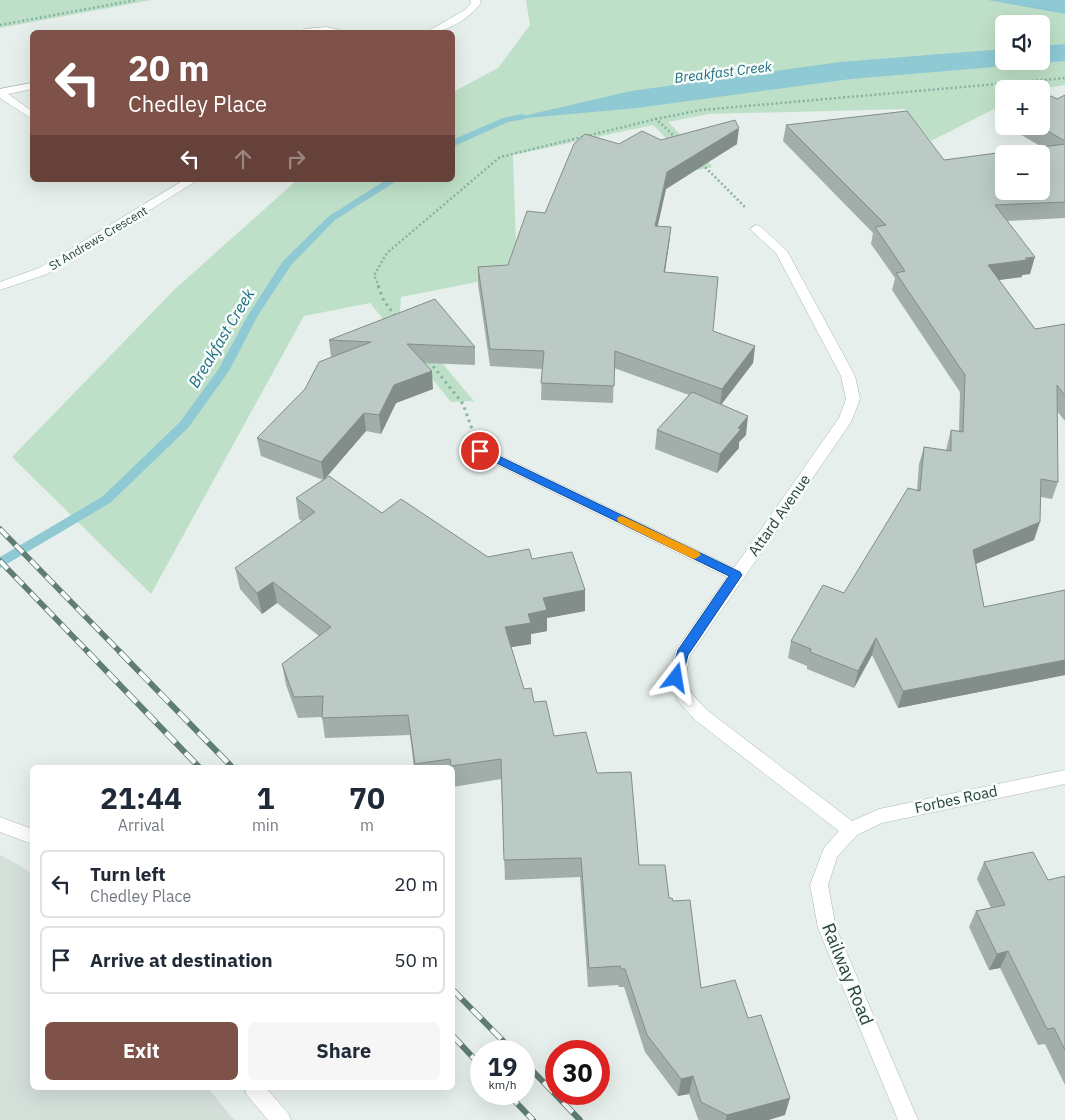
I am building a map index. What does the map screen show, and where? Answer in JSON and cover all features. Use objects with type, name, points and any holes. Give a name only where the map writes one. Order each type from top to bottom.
[{"type":"street","points":[[437,30],[468,12],[476,3],[475,0]]},
{"type":"street","points":[[0,93],[30,86]]},
{"type":"street","points":[[0,93],[30,115]]},
{"type":"street","name":"St Andrews Crescent","points":[[0,286],[43,271],[189,182]]},
{"type":"street","name":"Attard Avenue","points":[[756,229],[782,251],[848,376],[853,399],[846,419],[682,654],[676,678],[686,697],[701,715],[851,830]]},
{"type":"street","points":[[480,451],[736,575]]},
{"type":"street","name":"Forbes Road","points":[[851,830],[879,816],[895,812],[1065,777]]},
{"type":"street","points":[[0,824],[30,836]]},
{"type":"street","name":"Railway Road","points":[[851,830],[830,853],[819,885],[827,928],[908,1120]]},
{"type":"street","points":[[256,1090],[281,1120]]},
{"type":"path","points":[[0,25],[136,0]]},
{"type":"path","points":[[402,325],[384,301],[374,275],[387,253],[500,157],[701,110],[1065,78]]},
{"type":"path","points":[[656,119],[677,139]]},
{"type":"path","points":[[697,159],[745,207]]},
{"type":"path","points":[[426,356],[463,404],[480,451]]},
{"type":"shaded area","points":[[0,855],[30,873],[30,1090],[210,1090],[234,1120],[0,1120]]},
{"type":"green space","points":[[0,0],[152,0],[0,28]]},
{"type":"green space","points":[[526,0],[1065,0],[1065,85],[1050,87],[1050,80],[995,80],[995,109],[931,141],[905,109],[709,114],[668,122],[713,167],[698,170],[653,125],[513,155],[517,274],[401,297],[400,313],[474,401],[451,402],[370,303],[304,316],[151,594],[12,457],[175,289],[295,182],[455,182],[455,91],[498,68],[530,25]]},
{"type":"water","points":[[988,0],[1065,0],[1065,14]]},
{"type":"water","points":[[1065,44],[1065,61],[1050,62],[1050,45]]},
{"type":"water","points":[[995,50],[995,67],[851,79],[637,108],[506,120],[631,91],[840,62]]},
{"type":"building","points":[[1065,95],[1065,141],[1050,132],[1050,96],[1057,99]]},
{"type":"building","points":[[907,111],[944,160],[995,153],[995,200],[1050,200],[1050,146],[1065,144],[1065,202],[995,205],[1035,257],[1025,258],[1027,260],[988,265],[1035,329],[1065,324],[1065,396],[1057,385],[1058,482],[1041,479],[1040,522],[973,550],[984,607],[1065,590],[1065,660],[903,691],[876,638],[858,671],[810,652],[811,649],[791,641],[823,585],[844,593],[908,488],[920,491],[924,447],[951,451],[951,430],[963,432],[965,375],[896,273],[905,271],[875,227],[886,225],[786,125]]},
{"type":"building","points":[[735,120],[739,128],[667,172],[655,226],[671,227],[664,272],[718,277],[713,331],[755,346],[722,389],[615,351],[614,386],[541,383],[544,351],[490,349],[478,267],[508,265],[527,211],[545,213],[574,144],[585,134],[619,144],[642,131],[661,140]]},
{"type":"building","points":[[435,299],[475,347],[407,344],[432,371],[394,385],[379,415],[364,413],[321,462],[257,438],[305,389],[319,362],[371,342],[329,340]]},
{"type":"building","points":[[692,392],[748,416],[738,428],[741,429],[720,454],[657,430]]},
{"type":"building","points":[[329,476],[382,513],[401,499],[488,557],[529,549],[532,559],[572,552],[585,590],[543,598],[547,610],[528,614],[531,623],[505,627],[524,689],[531,688],[534,702],[546,701],[554,736],[586,732],[597,773],[631,772],[639,865],[665,865],[669,898],[672,898],[673,901],[690,900],[701,988],[735,980],[748,1018],[761,1015],[790,1098],[727,1115],[701,1102],[693,1076],[681,1079],[647,1035],[625,969],[621,969],[620,966],[589,968],[581,858],[504,860],[501,759],[455,765],[451,765],[450,759],[415,764],[408,715],[322,718],[323,696],[294,697],[282,664],[331,627],[273,582],[257,593],[235,568],[315,512],[296,498]]},
{"type":"building","points":[[1033,852],[1048,880],[1065,876],[1065,1050],[1054,1028],[1047,1029],[1008,951],[997,954],[976,911],[1005,905],[984,862]]},
{"type":"waterway","name":"Breakfast Creek","points":[[455,143],[506,120],[522,117]]},
{"type":"waterway","name":"Breakfast Creek","points":[[0,563],[106,500],[184,425],[223,371],[252,317],[287,263],[332,218],[390,182]]},
{"type":"railway","points":[[0,529],[121,653]]},
{"type":"railway","points":[[0,561],[89,653]]},
{"type":"railway","points":[[88,652],[197,765]]},
{"type":"railway","points":[[120,652],[230,765]]},
{"type":"railway","points":[[455,992],[502,1040]]},
{"type":"railway","points":[[455,1038],[470,1054]]},
{"type":"railway","points":[[535,1073],[580,1120]]},
{"type":"railway","points":[[519,1105],[533,1120]]},
{"type":"slow traffic","points":[[622,519],[695,555]]},
{"type":"route","points":[[480,451],[736,575],[682,654],[676,678]]}]
